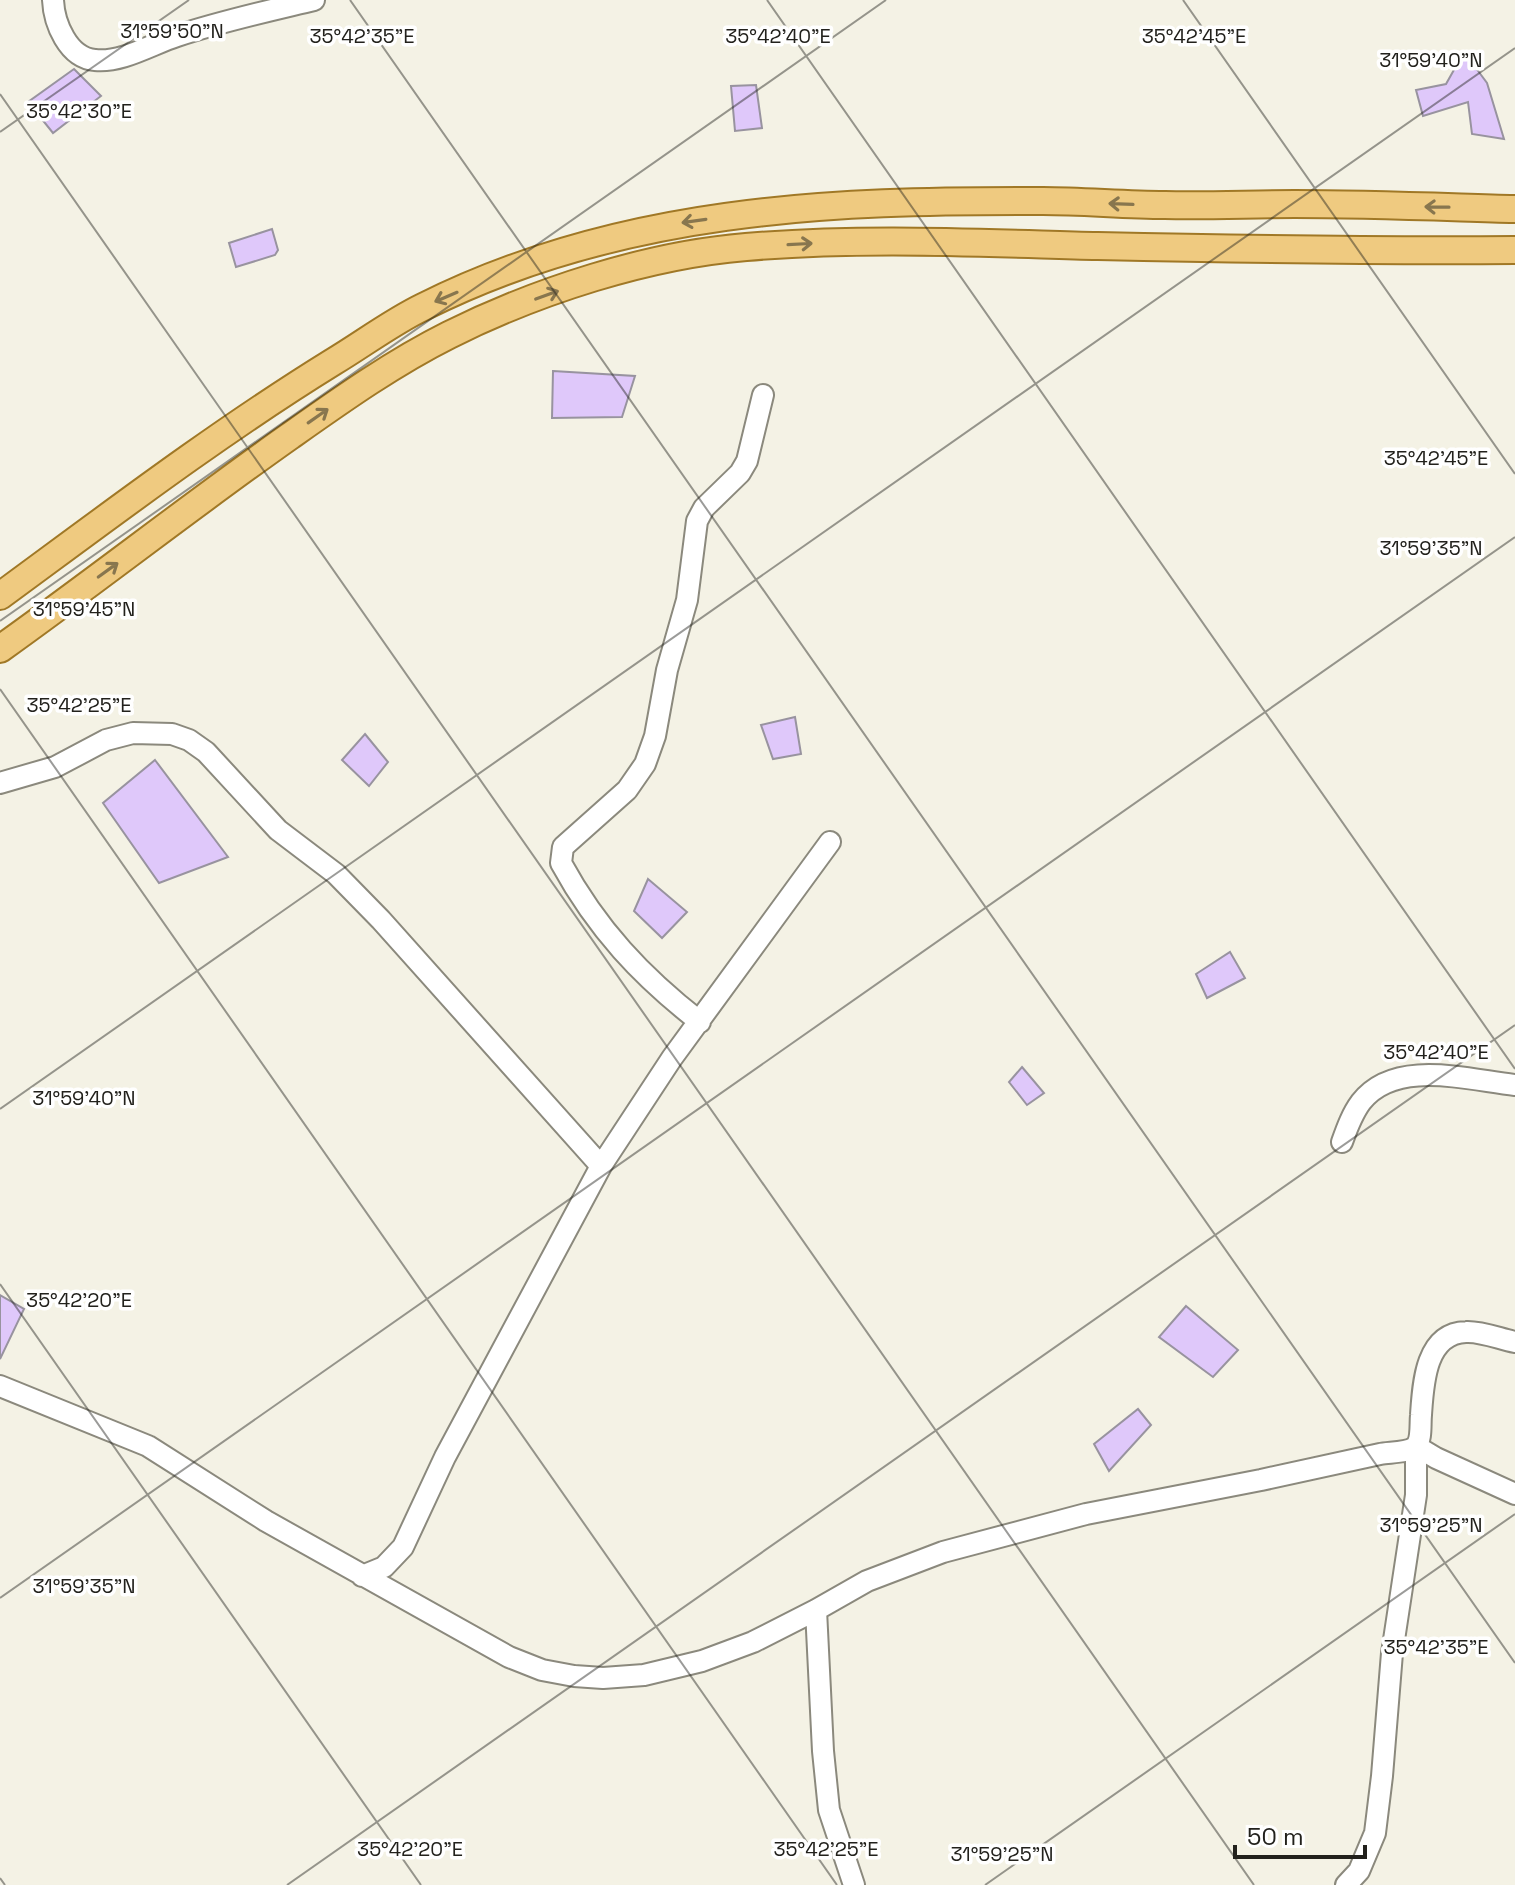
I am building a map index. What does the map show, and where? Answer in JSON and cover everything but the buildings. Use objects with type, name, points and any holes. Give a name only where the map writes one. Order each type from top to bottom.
[{"type":"main road","points":[[0,596],[219,438],[304,380],[422,307],[519,266],[591,242],[674,223],[776,210],[892,204],[1045,201],[1515,209]]},
{"type":"main road","points":[[1160,248],[1162,205]]},
{"type":"main road","points":[[0,649],[253,462],[394,367],[449,335],[586,280],[667,259],[757,246],[892,240],[1346,251],[1515,250]]},
{"type":"street","points":[[53,0],[60,32],[76,52],[93,61],[111,59],[179,35],[314,0]]},
{"type":"street","points":[[700,1022],[618,949],[591,913],[561,863],[560,855],[572,837],[627,790],[645,764],[655,736],[675,634],[687,600],[697,521],[704,508],[740,473],[747,461],[763,395]]},
{"type":"street","points":[[0,783],[55,767],[106,740],[133,733],[172,734],[189,740],[206,752],[278,830],[336,874],[370,908],[601,1166]]},
{"type":"street","points":[[362,1576],[384,1567],[403,1547],[445,1457],[601,1166],[672,1058],[830,842]]},
{"type":"street","points":[[1342,1142],[1351,1117],[1363,1099],[1407,1075],[1435,1074],[1515,1085]]},
{"type":"street","points":[[1346,1885],[1359,1871],[1375,1833],[1392,1653],[1416,1495],[1416,1446],[1431,1352],[1452,1336],[1467,1332],[1515,1342]]},
{"type":"street","points":[[0,1386],[148,1446],[266,1521],[509,1657],[542,1670],[603,1678],[644,1675],[702,1661],[753,1642],[896,1569],[1025,1528],[1416,1446]]},
{"type":"street","points":[[1416,1446],[1515,1494]]},
{"type":"street","points":[[816,1610],[829,1810],[854,1885]]}]
